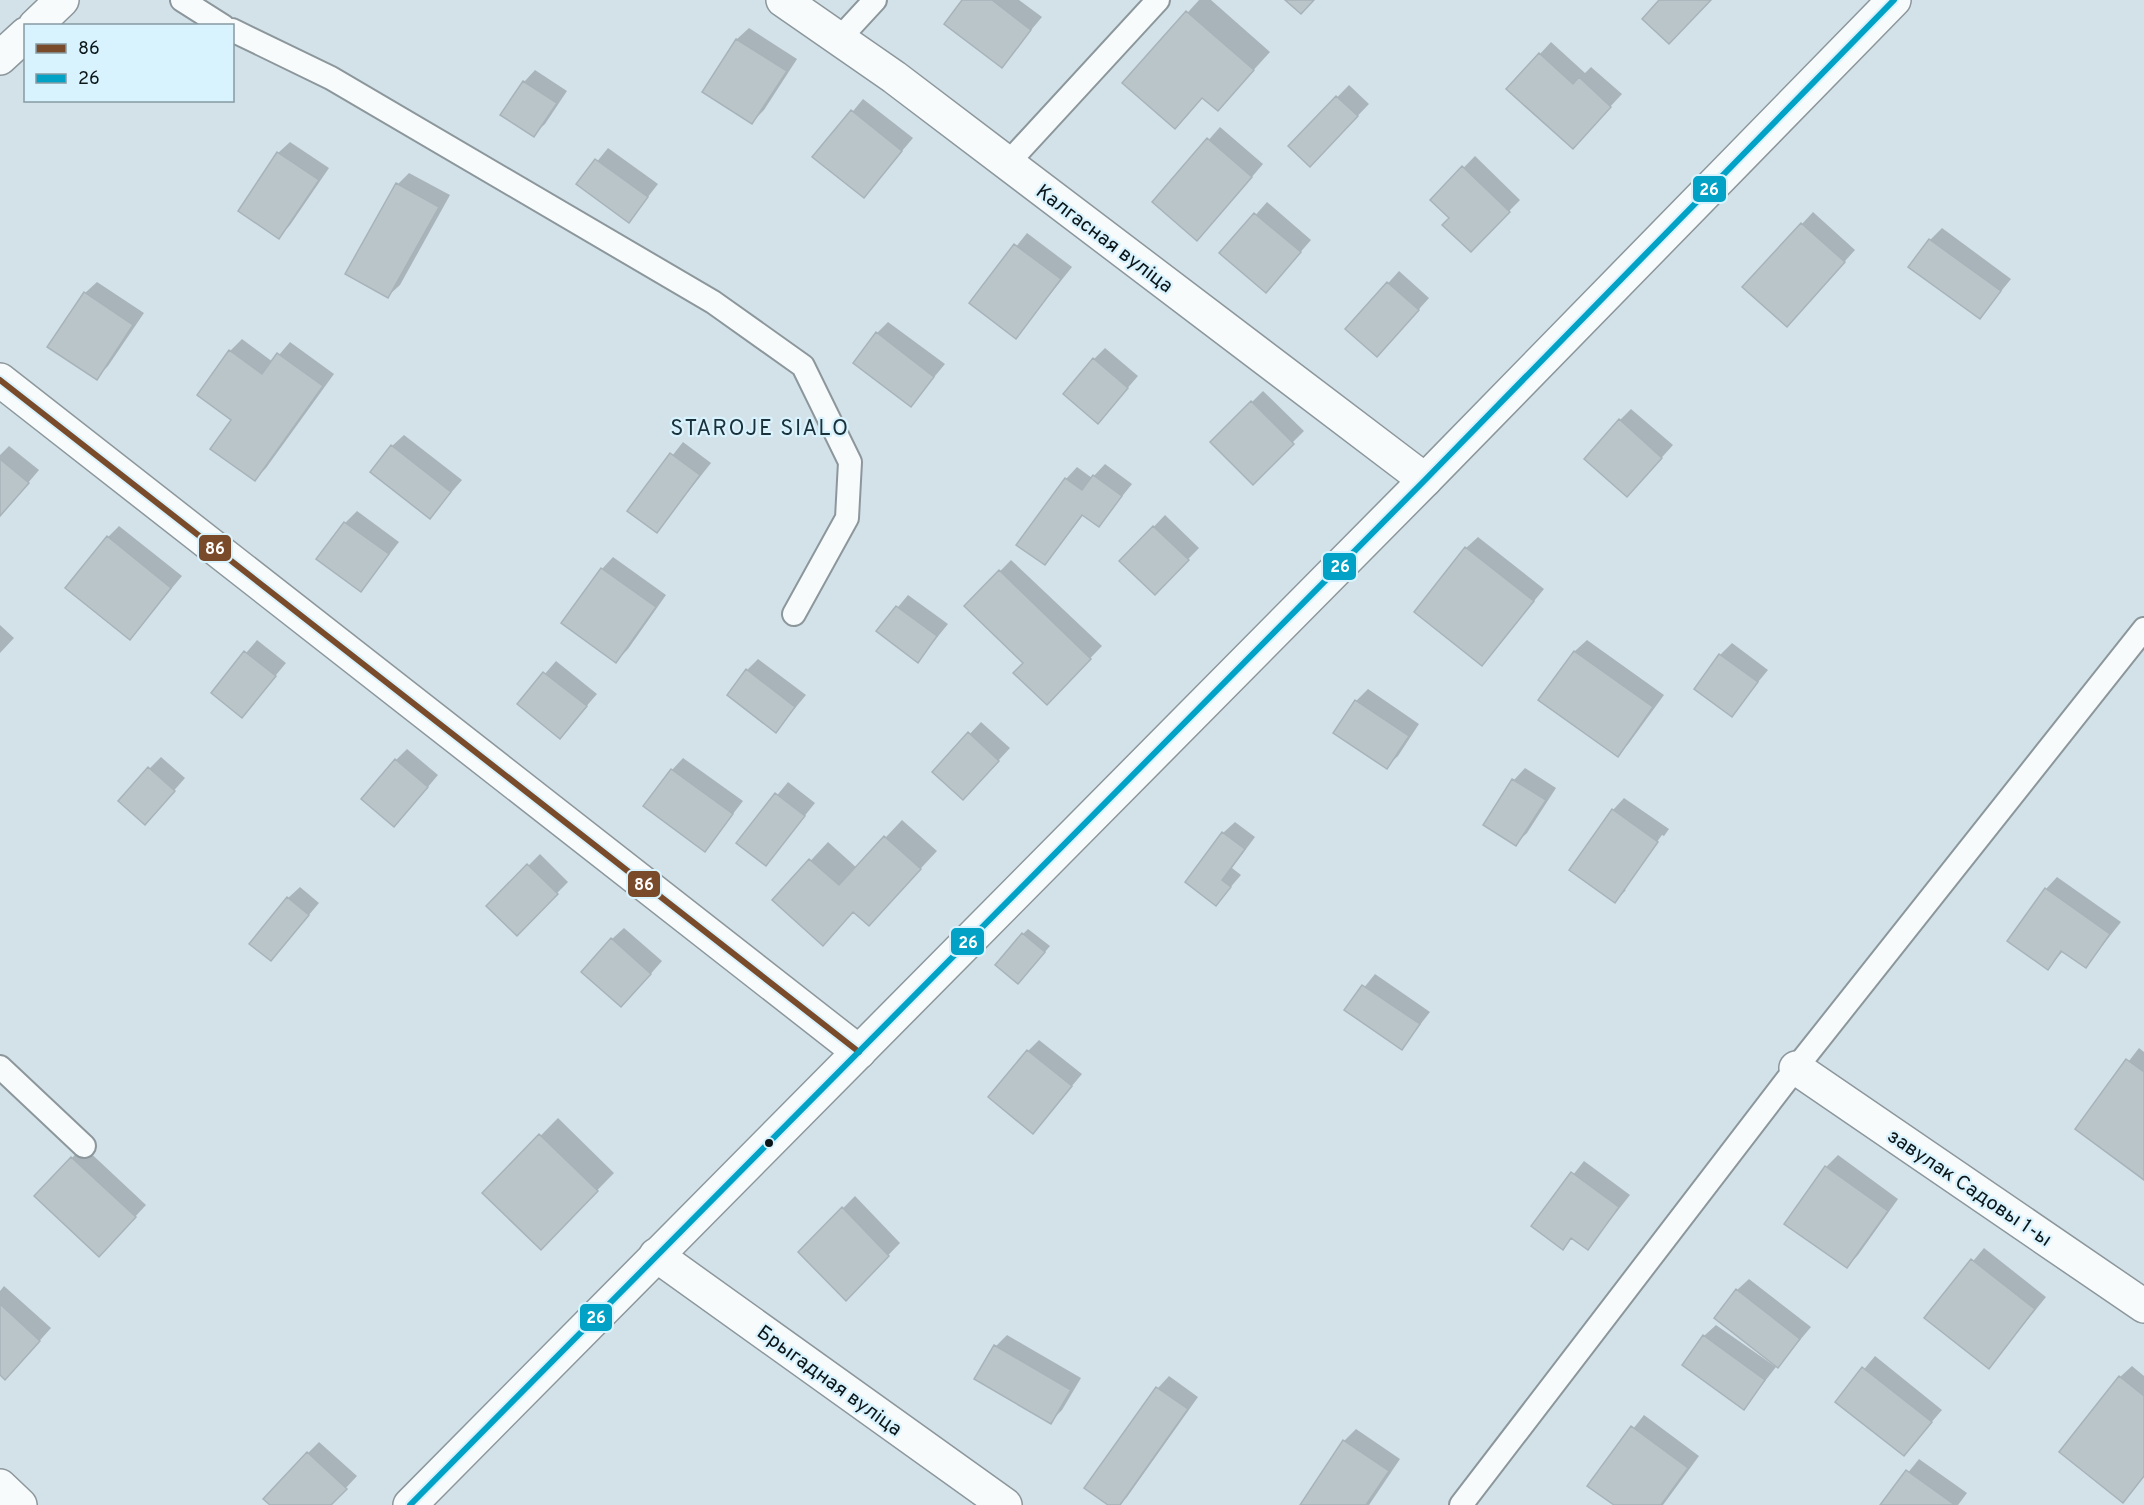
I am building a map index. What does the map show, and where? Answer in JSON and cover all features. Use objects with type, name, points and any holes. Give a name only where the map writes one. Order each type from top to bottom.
[{"type":"street","points":[[37,24],[62,0]]},
{"type":"street","name":"Калгасная вуліца","points":[[783,0],[1007,164],[1425,480]]},
{"type":"street","points":[[410,1505],[1425,480],[1894,0]]},
{"type":"street","points":[[0,58],[24,36]]},
{"type":"street","points":[[0,380],[859,1052]]},
{"type":"street","name":"завулак Садовы 1-ы","points":[[1796,1068],[2144,1306]]},
{"type":"street","name":"Брыгадная вуліца","points":[[656,1255],[1005,1505]]},
{"type":"street","points":[[0,1486],[20,1505]]},
{"type":"lane","points":[[182,0],[220,24]]},
{"type":"lane","points":[[839,39],[875,0]]},
{"type":"lane","points":[[1007,164],[1158,0]]},
{"type":"lane","points":[[234,31],[331,78],[703,296],[803,366],[850,462],[847,518],[794,614]]},
{"type":"lane","points":[[1461,1505],[1796,1068],[2144,629]]},
{"type":"lane","points":[[0,1067],[84,1146]]},
{"type":"building","points":[[962,0],[992,0],[1031,30],[1002,68],[944,24]]},
{"type":"building","points":[[1285,0],[1314,0],[1301,14]]},
{"type":"building","points":[[1659,0],[1711,0],[1669,44],[1642,19]]},
{"type":"building","points":[[1186,11],[1254,70],[1218,111],[1202,98],[1175,129],[1122,83]]},
{"type":"building","points":[[736,39],[787,71],[752,124],[702,92]]},
{"type":"building","points":[[1539,53],[1573,84],[1579,77],[1611,107],[1573,149],[1506,89]]},
{"type":"building","points":[[523,81],[557,103],[534,137],[500,115]]},
{"type":"building","points":[[1336,96],[1358,116],[1310,167],[1288,146]]},
{"type":"building","points":[[851,110],[902,151],[864,198],[812,157]]},
{"type":"building","points":[[1207,138],[1252,177],[1197,241],[1152,202]]},
{"type":"building","points":[[277,152],[319,180],[279,239],[238,211]]},
{"type":"building","points":[[595,159],[648,197],[629,223],[576,184]]},
{"type":"building","points":[[1462,166],[1510,212],[1471,252],[1442,225],[1449,218],[1430,200]]},
{"type":"building","points":[[396,183],[439,207],[388,298],[345,274]]},
{"type":"building","points":[[1254,213],[1301,252],[1266,293],[1219,253]]},
{"type":"building","points":[[1801,223],[1845,262],[1787,327],[1742,287]]},
{"type":"building","points":[[1929,239],[2001,291],[1980,319],[1908,267]]},
{"type":"building","points":[[1014,244],[1061,279],[1016,339],[969,303]]},
{"type":"building","points":[[1387,282],[1419,310],[1377,357],[1345,329]]},
{"type":"building","points":[[84,292],[133,325],[97,380],[47,347]]},
{"type":"building","points":[[876,332],[934,377],[911,407],[853,363]]},
{"type":"building","points":[[229,350],[262,374],[277,353],[323,386],[255,481],[210,449],[231,420],[197,395]]},
{"type":"building","points":[[1093,358],[1128,388],[1098,424],[1063,394]]},
{"type":"building","points":[[1251,401],[1294,444],[1253,485],[1210,442]]},
{"type":"building","points":[[1619,419],[1662,458],[1627,497],[1584,459]]},
{"type":"building","points":[[391,445],[451,492],[430,519],[370,472]]},
{"type":"building","points":[[670,453],[700,475],[657,533],[627,511]]},
{"type":"building","points":[[0,459],[29,483],[0,516]]},
{"type":"building","points":[[1093,475],[1122,496],[1099,527],[1082,515],[1045,565],[1016,545],[1065,478],[1082,490]]},
{"type":"building","points":[[344,522],[389,554],[361,592],[316,559]]},
{"type":"building","points":[[1153,526],[1189,560],[1155,595],[1119,561]]},
{"type":"building","points":[[107,536],[171,588],[130,640],[65,588]]},
{"type":"building","points":[[1465,547],[1534,601],[1482,666],[1414,612]]},
{"type":"building","points":[[601,568],[656,607],[616,663],[561,623]]},
{"type":"building","points":[[999,570],[1091,659],[1047,705],[1013,673],[1023,663],[964,606]]},
{"type":"building","points":[[896,606],[937,636],[918,663],[876,631]]},
{"type":"building","points":[[244,651],[276,676],[242,718],[211,693]]},
{"type":"building","points":[[1574,651],[1653,707],[1618,757],[1538,700]]},
{"type":"building","points":[[1719,654],[1758,682],[1732,717],[1694,689]]},
{"type":"building","points":[[746,669],[795,707],[776,733],[727,695]]},
{"type":"building","points":[[543,672],[587,706],[560,739],[517,704]]},
{"type":"building","points":[[1355,700],[1409,736],[1387,769],[1333,733]]},
{"type":"building","points":[[968,732],[999,761],[963,800],[932,772]]},
{"type":"building","points":[[395,759],[428,787],[394,827],[361,799]]},
{"type":"building","points":[[148,767],[175,791],[145,825],[118,801]]},
{"type":"building","points":[[671,769],[733,814],[705,852],[643,806]]},
{"type":"building","points":[[1512,779],[1546,800],[1516,846],[1483,825]]},
{"type":"building","points":[[775,793],[805,816],[766,866],[736,843]]},
{"type":"building","points":[[1612,809],[1658,842],[1615,903],[1569,870]]},
{"type":"building","points":[[1222,832],[1245,849],[1222,880],[1231,887],[1216,906],[1185,882]]},
{"type":"building","points":[[884,836],[921,869],[869,926],[853,912],[823,946],[772,900],[809,859],[839,885]]},
{"type":"building","points":[[527,864],[558,894],[517,936],[486,906]]},
{"type":"building","points":[[2045,888],[2110,934],[2086,968],[2061,951],[2048,970],[2007,941]]},
{"type":"building","points":[[287,897],[309,915],[271,961],[249,944]]},
{"type":"building","points":[[1022,933],[1045,952],[1018,984],[995,965]]},
{"type":"building","points":[[611,938],[651,974],[621,1007],[581,972]]},
{"type":"building","points":[[1362,985],[1420,1024],[1402,1050],[1344,1010]]},
{"type":"building","points":[[1027,1050],[1072,1086],[1033,1134],[988,1097]]},
{"type":"building","points":[[2126,1059],[2144,1072],[2144,1180],[2075,1129]]},
{"type":"building","points":[[539,1134],[598,1191],[541,1250],[482,1193]]},
{"type":"building","points":[[71,1157],[136,1217],[99,1257],[34,1196]]},
{"type":"building","points":[[1825,1166],[1888,1211],[1847,1268],[1784,1224]]},
{"type":"building","points":[[1571,1172],[1619,1207],[1588,1250],[1571,1238],[1563,1250],[1531,1226]]},
{"type":"building","points":[[842,1207],[889,1256],[846,1301],[798,1252]]},
{"type":"building","points":[[1971,1259],[2035,1309],[1989,1369],[1924,1318]]},
{"type":"building","points":[[1736,1289],[1800,1339],[1778,1368],[1714,1318]]},
{"type":"building","points":[[0,1304],[40,1341],[5,1380],[0,1375]]},
{"type":"building","points":[[1703,1335],[1765,1380],[1744,1410],[1682,1365]]},
{"type":"building","points":[[994,1345],[1071,1390],[1051,1424],[974,1379]]},
{"type":"building","points":[[1862,1367],[1932,1422],[1904,1456],[1835,1402]]},
{"type":"building","points":[[2119,1376],[2144,1396],[2144,1476],[2123,1503],[2059,1452]]},
{"type":"building","points":[[1156,1387],[1188,1409],[1120,1505],[1108,1505],[1084,1488]]},
{"type":"building","points":[[1631,1426],[1688,1468],[1661,1505],[1614,1505],[1587,1486]]},
{"type":"building","points":[[1343,1440],[1389,1471],[1366,1505],[1300,1505]]},
{"type":"building","points":[[307,1452],[347,1489],[331,1505],[270,1505],[263,1499]]},
{"type":"building","points":[[1906,1470],[1955,1505],[1880,1505]]},
{"type":"transit line","name":"26","points":[[410,1505],[1425,480],[1894,0]]},
{"type":"transit line","name":"86","points":[[0,380],[859,1052]]},
{"type":"district","name":"STAROJE SIALO","points":[[760,427]]}]
